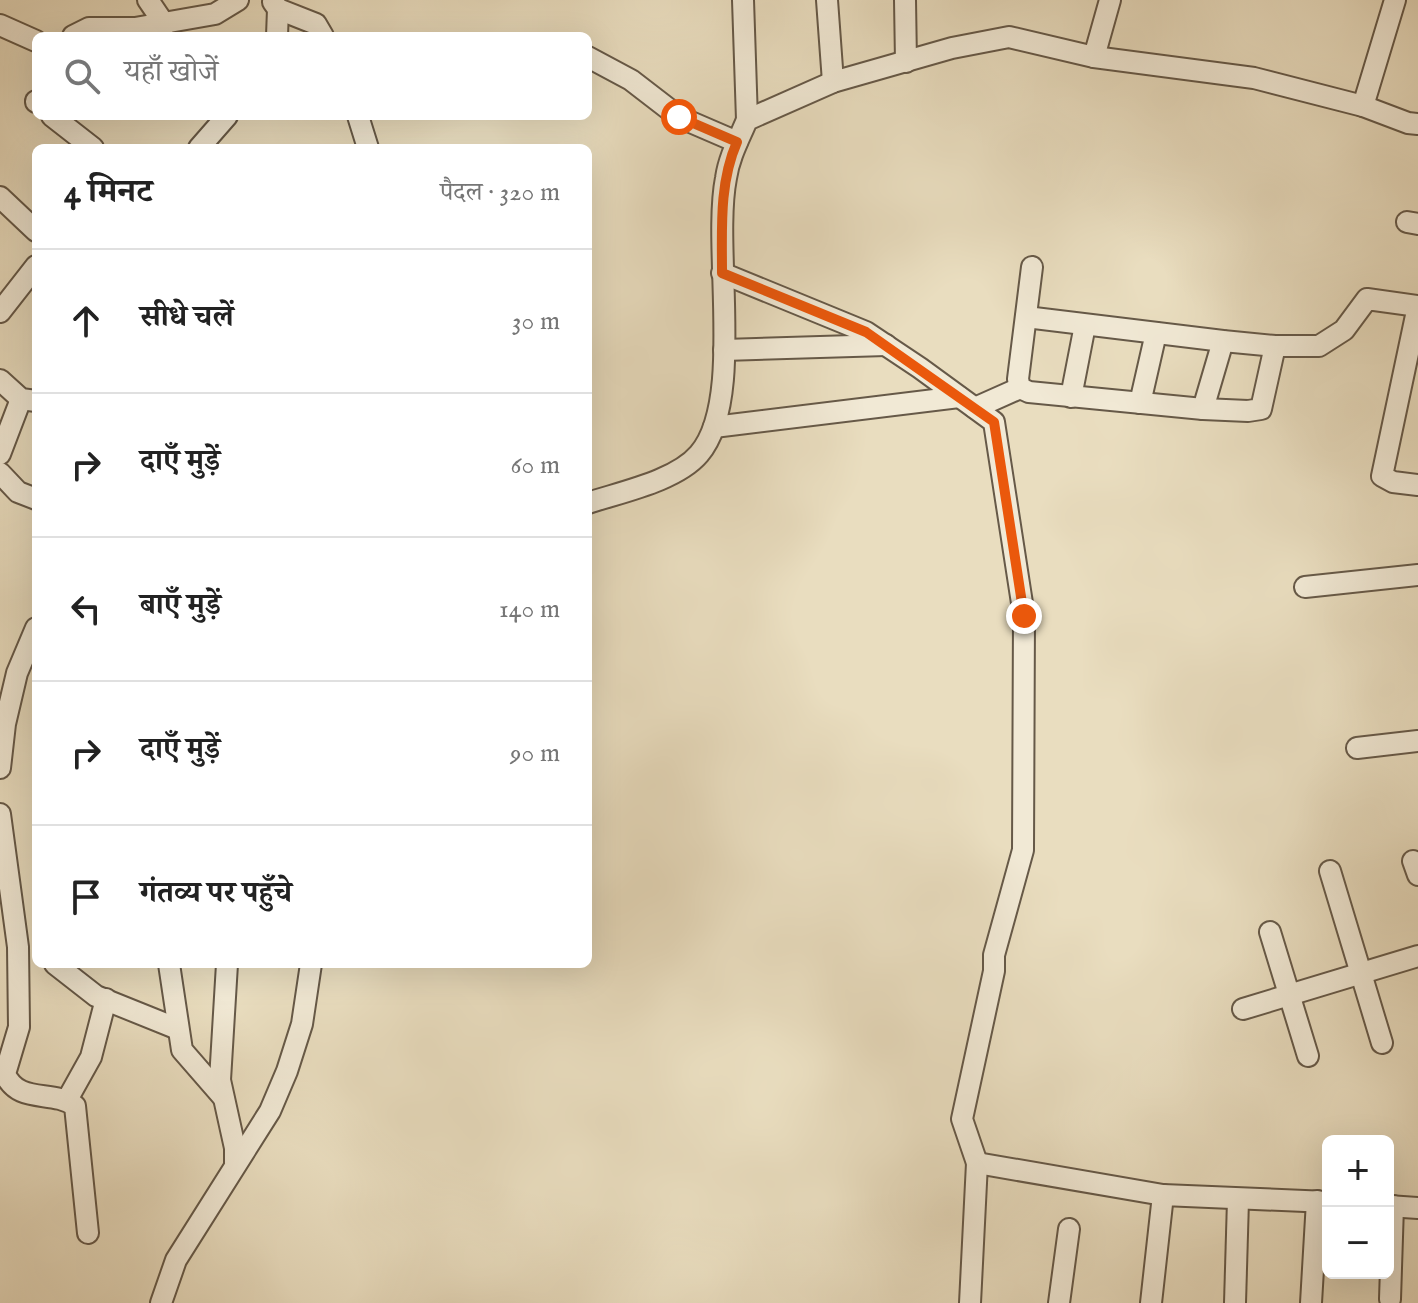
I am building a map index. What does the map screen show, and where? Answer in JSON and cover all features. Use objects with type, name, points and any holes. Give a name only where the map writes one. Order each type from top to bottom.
[{"type":"street","points":[[148,0],[165,25]]},
{"type":"street","points":[[81,32],[89,28],[165,25],[215,14],[238,0]]},
{"type":"street","points":[[592,502],[673,474],[699,454],[714,427],[724,377],[722,222],[725,179],[747,120],[743,0]]},
{"type":"street","points":[[827,0],[833,82]]},
{"type":"street","points":[[905,0],[906,62]]},
{"type":"street","points":[[1094,57],[1110,0]]},
{"type":"street","points":[[1363,106],[1395,0]]},
{"type":"street","points":[[277,32],[275,5],[316,24],[321,32]]},
{"type":"street","points":[[0,25],[32,39]]},
{"type":"street","points":[[747,120],[833,82],[952,48],[1009,37],[1094,57],[1254,78],[1363,106],[1418,124]]},
{"type":"street","points":[[592,59],[631,80],[679,117],[737,142]]},
{"type":"street","points":[[57,120],[88,144]]},
{"type":"street","points":[[202,144],[224,120]]},
{"type":"street","points":[[359,120],[367,144]]},
{"type":"street","points":[[1,200],[32,227]]},
{"type":"street","points":[[722,262],[866,332],[994,422],[1024,616],[1023,850],[994,955],[994,971],[962,1119],[977,1163],[971,1303],[978,1303]]},
{"type":"street","points":[[1020,388],[1018,379],[1032,267]]},
{"type":"street","points":[[0,312],[32,271]]},
{"type":"street","points":[[1026,317],[1223,341],[1319,346],[1333,339],[1377,300],[1418,306],[1382,476],[1393,482],[1418,485]]},
{"type":"street","points":[[1071,397],[1085,325]]},
{"type":"street","points":[[1140,403],[1156,333]]},
{"type":"street","points":[[1203,409],[1223,341]]},
{"type":"street","points":[[724,350],[886,345]]},
{"type":"street","points":[[714,427],[967,402],[1020,388],[1071,397],[1248,411],[1261,409],[1275,346]]},
{"type":"street","points":[[0,380],[28,400],[0,454]]},
{"type":"street","points":[[0,473],[18,492],[32,497]]},
{"type":"street","points":[[1305,587],[1418,575]]},
{"type":"street","points":[[0,768],[5,724],[17,673],[32,637]]},
{"type":"street","points":[[1357,748],[1418,741]]},
{"type":"street","points":[[0,814],[27,960],[19,1027],[5,1074],[11,1085],[24,1094],[67,1100],[77,1110],[88,1233]]},
{"type":"street","points":[[1330,871],[1382,1043]]},
{"type":"street","points":[[1270,932],[1308,1056]]},
{"type":"street","points":[[1243,1009],[1418,956]]},
{"type":"street","points":[[60,968],[96,996],[178,1029]]},
{"type":"street","points":[[170,968],[182,1050],[222,1096]]},
{"type":"street","points":[[227,968],[220,1080],[235,1148],[235,1163]]},
{"type":"street","points":[[161,1303],[176,1260],[270,1111],[292,1060],[302,1024],[310,968]]},
{"type":"street","points":[[67,1100],[91,1057],[106,999]]},
{"type":"street","points":[[977,1163],[1163,1195],[1322,1202]]},
{"type":"street","points":[[1151,1303],[1163,1195]]},
{"type":"street","points":[[1235,1303],[1238,1200]]},
{"type":"street","points":[[1394,1206],[1418,1208]]},
{"type":"street","points":[[1311,1303],[1322,1207]]},
{"type":"street","points":[[1390,1299],[1391,1207]]},
{"type":"street","points":[[1059,1303],[1069,1229]]},
{"type":"route","points":[[679,117],[737,142],[725,179],[722,273],[866,332],[994,422],[1024,616]]}]
